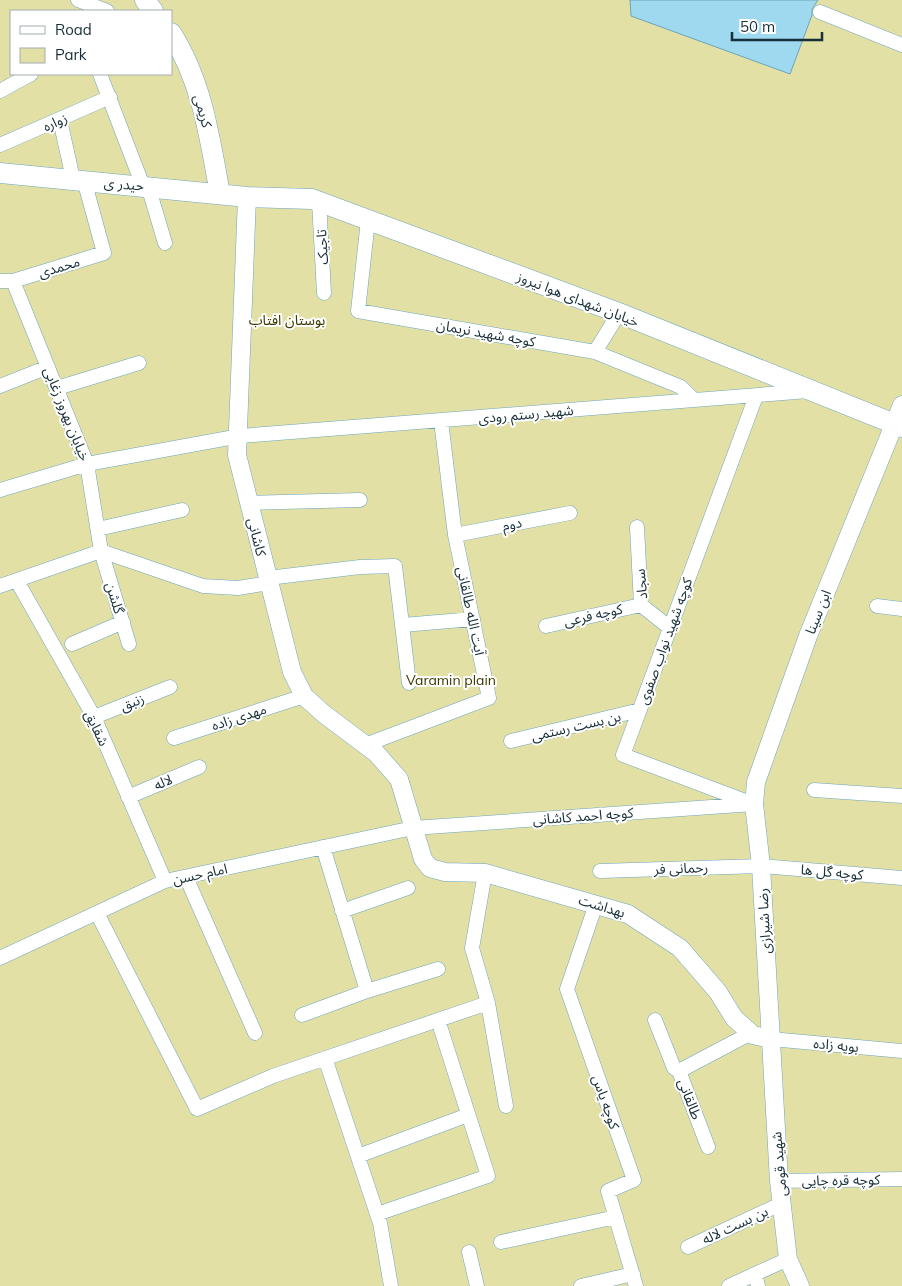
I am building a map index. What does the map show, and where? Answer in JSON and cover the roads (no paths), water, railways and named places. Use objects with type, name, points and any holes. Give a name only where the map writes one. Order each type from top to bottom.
[{"type":"main road","name":"کریمی","points":[[172,35],[185,55],[193,78],[209,132],[220,194]]},
{"type":"main road","name":"حیدر ی","points":[[0,173],[247,197]]},
{"type":"main road","name":"خیابان شهدای هوا نیروز","points":[[247,197],[312,199],[619,313],[898,426]]},
{"type":"street","points":[[78,0],[104,10]]},
{"type":"street","points":[[820,12],[902,45]]},
{"type":"street","points":[[0,91],[29,75]]},
{"type":"street","points":[[100,75],[145,186],[165,242]]},
{"type":"street","name":"زواره","points":[[0,145],[60,120],[110,96]]},
{"type":"street","points":[[60,120],[78,180]]},
{"type":"street","name":"محمدی","points":[[7,281],[104,253],[78,180]]},
{"type":"street","name":"کاشانی","points":[[247,197],[240,436],[237,455],[292,672],[304,696],[324,714],[376,753],[399,780],[413,828]]},
{"type":"street","name":"تاجیک","points":[[319,202],[324,293]]},
{"type":"street","name":"کوچه شهید نریمان","points":[[368,220],[358,311],[595,352],[681,387],[694,400]]},
{"type":"street","name":"خیابان بهروز زغابی","points":[[7,281],[48,367],[87,464],[101,551]]},
{"type":"street","points":[[595,352],[619,313]]},
{"type":"street","points":[[57,388],[139,363]]},
{"type":"street","points":[[0,386],[48,367]]},
{"type":"street","name":"شهید رستم رودی","points":[[240,436],[812,391]]},
{"type":"street","name":"کوچه شهید نواب صفوی","points":[[754,804],[623,755],[756,396]]},
{"type":"street","name":"ابن سینا","points":[[754,804],[756,782],[808,636],[898,426],[902,405]]},
{"type":"street","name":"آیت الله طالقانی","points":[[365,745],[489,698],[455,535],[441,421]]},
{"type":"street","points":[[0,490],[87,464],[240,436]]},
{"type":"street","points":[[249,504],[360,500]]},
{"type":"street","points":[[98,529],[182,510]]},
{"type":"street","name":"دوم","points":[[455,535],[570,513]]},
{"type":"street","name":"سجاد","points":[[637,527],[641,605],[670,628]]},
{"type":"street","points":[[0,586],[101,551],[203,586],[238,588],[268,580],[360,567],[395,566],[409,683]]},
{"type":"street","name":"گلشن","points":[[101,551],[129,644]]},
{"type":"street","name":"شقایق","points":[[17,581],[94,718],[165,881]]},
{"type":"street","name":"کوچه فرعی","points":[[546,626],[641,605]]},
{"type":"street","points":[[877,606],[902,610]]},
{"type":"street","points":[[403,625],[472,619]]},
{"type":"street","points":[[72,644],[123,622]]},
{"type":"street","name":"زنبق","points":[[94,718],[170,686]]},
{"type":"street","name":"مهدی زاده","points":[[174,738],[304,696]]},
{"type":"street","name":"بن بست رستمی","points":[[511,741],[640,710]]},
{"type":"street","name":"لاله","points":[[128,796],[199,767]]},
{"type":"street","points":[[814,790],[902,796]]},
{"type":"street","name":"کوچه احمد کاشانی","points":[[413,828],[754,804]]},
{"type":"street","name":"رضا شیرازی","points":[[754,804],[761,866],[771,1039]]},
{"type":"street","name":"امام حسن","points":[[0,958],[165,881],[413,828]]},
{"type":"street","name":"بهداشت","points":[[413,828],[423,859],[430,868],[445,872],[485,873],[628,914],[680,948],[718,992],[734,1018],[751,1033],[771,1039]]},
{"type":"street","points":[[323,847],[367,991]]},
{"type":"street","name":"رحمانی فر","points":[[600,871],[761,866]]},
{"type":"street","name":"کوچه گل ها","points":[[761,866],[902,878]]},
{"type":"street","points":[[485,873],[472,948],[488,1003],[506,1106]]},
{"type":"street","points":[[186,877],[255,1033]]},
{"type":"street","points":[[342,911],[408,888]]},
{"type":"street","name":"کوچه یاس","points":[[596,904],[567,989],[634,1180],[608,1190],[634,1280]]},
{"type":"street","points":[[97,913],[197,1109],[273,1076],[488,1003]]},
{"type":"street","points":[[302,1015],[367,991],[438,969]]},
{"type":"street","points":[[377,1214],[488,1176],[438,1020]]},
{"type":"street","points":[[655,1020],[674,1068],[679,1071]]},
{"type":"street","name":"طالقانی","points":[[708,1147],[679,1071],[751,1033]]},
{"type":"street","name":"بویه زاده","points":[[771,1039],[902,1051]]},
{"type":"street","name":"شهید قومی","points":[[771,1039],[779,1181],[788,1259],[800,1286]]},
{"type":"street","points":[[325,1058],[377,1214],[391,1286]]},
{"type":"street","points":[[358,1156],[468,1115]]},
{"type":"street","name":"کوچه قره چایی","points":[[779,1181],[902,1179]]},
{"type":"street","name":"بن بست لاله","points":[[688,1247],[783,1203]]},
{"type":"street","points":[[501,1242],[616,1217]]},
{"type":"street","points":[[469,1252],[477,1286]]},
{"type":"street","points":[[729,1286],[757,1280],[788,1259]]},
{"type":"street","points":[[581,1286],[634,1280]]},
{"type":"park label","name":"بوستان افتاب","points":[[287,320]]},
{"type":"park label","name":"Varamin plain","points":[[451,680]]}]
